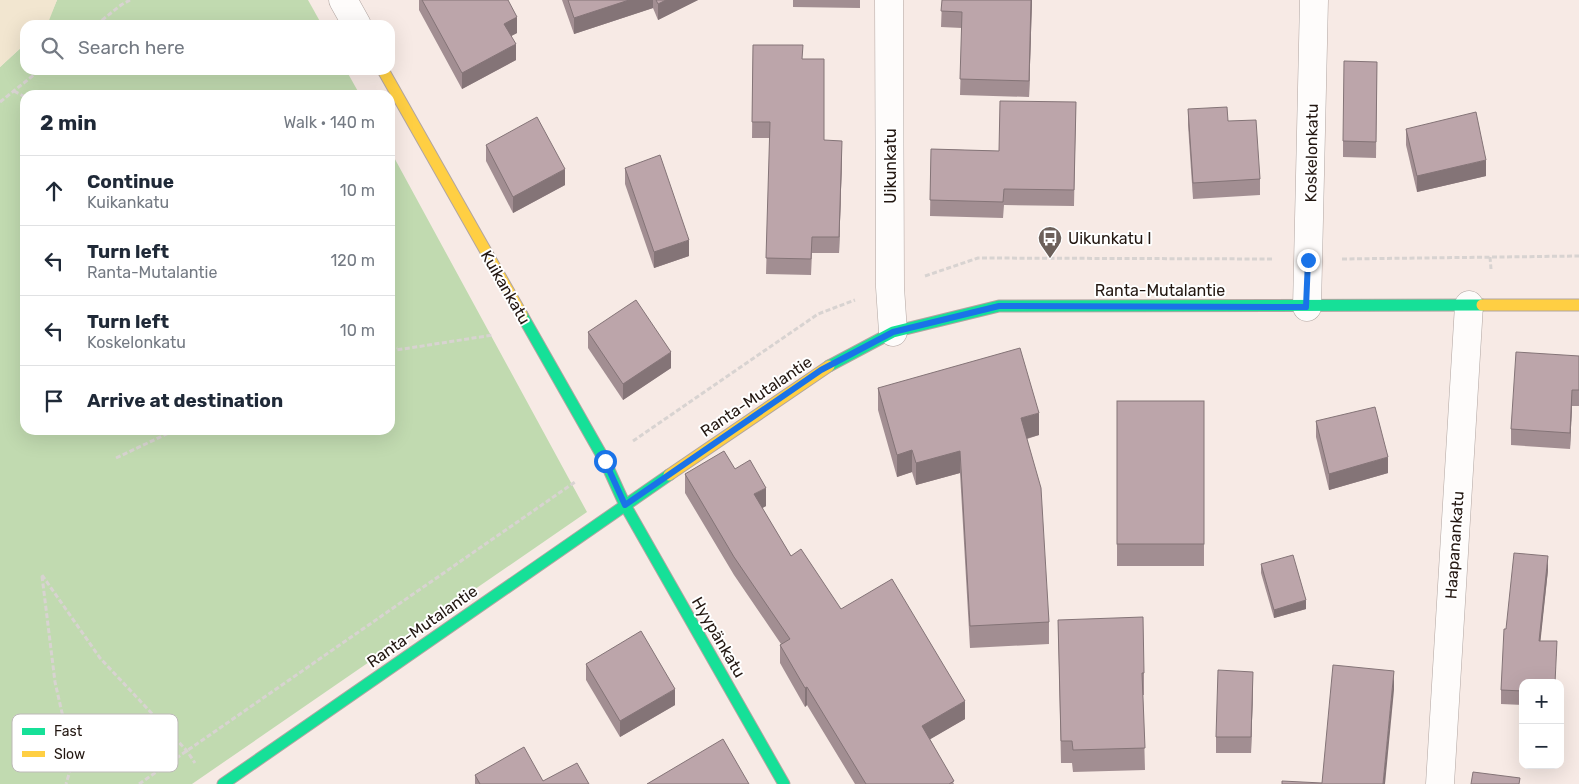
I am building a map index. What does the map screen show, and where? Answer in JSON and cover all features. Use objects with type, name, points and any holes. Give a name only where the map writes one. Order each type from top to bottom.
[{"type":"street","points":[[343,0],[355,20]]},
{"type":"street","name":"Uikunkatu","points":[[889,0],[890,277],[893,332]]},
{"type":"street","name":"Koskelonkatu","points":[[1306,307],[1314,0]]},
{"type":"street","name":"Kuikankatu","points":[[386,75],[394,90]]},
{"type":"street","name":"Kuikankatu","points":[[395,91],[605,461],[625,505]]},
{"type":"street","name":"Haapanankatu","points":[[1440,784],[1469,305]]},
{"type":"street","name":"Ranta-Mutalantie","points":[[223,784],[821,370],[893,332],[999,306],[1306,307],[1579,305]]},
{"type":"street","name":"Hyypänkatu","points":[[625,505],[784,784]]},
{"type":"path","points":[[102,20],[130,0]]},
{"type":"path","points":[[0,102],[34,75]]},
{"type":"path","points":[[14,90],[20,94]]},
{"type":"path","points":[[395,349],[531,330]]},
{"type":"path","points":[[116,458],[164,435]]},
{"type":"path","points":[[62,714],[55,682],[42,575],[100,658],[152,714]]},
{"type":"path","points":[[178,742],[186,751]]},
{"type":"path","points":[[66,784],[70,772]]},
{"type":"green space","points":[[57,0],[308,0],[319,20],[48,20]]},
{"type":"green space","points":[[20,49],[20,75],[349,75],[357,90],[20,90],[20,435],[395,435],[395,159],[587,512],[192,784],[0,784],[0,67]]},
{"type":"sand","points":[[0,0],[57,0],[49,20],[20,20],[20,49],[0,67]]},
{"type":"building","points":[[422,0],[508,0],[517,17],[504,24],[516,44],[462,73]]},
{"type":"building","points":[[568,0],[629,0],[574,18]]},
{"type":"building","points":[[656,0],[666,0],[658,4]]},
{"type":"building","points":[[942,0],[1031,0],[1029,81],[960,79],[962,12],[941,11]]},
{"type":"building","points":[[753,45],[803,45],[802,59],[824,59],[824,140],[842,141],[839,237],[812,237],[811,259],[766,258],[770,122],[752,122]]},
{"type":"building","points":[[1344,61],[1377,62],[1376,142],[1343,141]]},
{"type":"building","points":[[1000,101],[1076,102],[1074,190],[1004,189],[1003,202],[930,200],[931,149],[999,151]]},
{"type":"building","points":[[1227,107],[1228,121],[1256,120],[1260,179],[1193,183],[1188,109]]},
{"type":"building","points":[[1476,112],[1486,160],[1417,176],[1406,129]]},
{"type":"building","points":[[537,117],[565,169],[513,197],[486,145]]},
{"type":"building","points":[[660,155],[689,240],[654,252],[625,168]]},
{"type":"building","points":[[636,300],[671,352],[623,384],[588,332]]},
{"type":"building","points":[[1020,348],[1039,413],[1021,418],[1041,488],[1049,622],[970,626],[960,451],[916,463],[912,450],[897,455],[878,388]]},
{"type":"building","points":[[1516,352],[1579,356],[1579,390],[1572,390],[1570,433],[1511,429]]},
{"type":"building","points":[[1117,401],[1204,401],[1204,544],[1117,544]]},
{"type":"building","points":[[1375,407],[1388,457],[1329,474],[1316,421]]},
{"type":"building","points":[[724,451],[735,469],[750,460],[766,488],[754,494],[791,556],[801,549],[841,609],[892,579],[965,701],[922,726],[954,781],[949,784],[866,784],[780,645],[790,639],[734,557],[685,474]]},
{"type":"building","points":[[1514,553],[1548,556],[1539,641],[1557,641],[1555,679],[1519,679],[1519,691],[1501,690],[1504,629],[1506,629]]},
{"type":"building","points":[[1293,555],[1306,600],[1274,610],[1261,564]]},
{"type":"building","points":[[1143,617],[1144,673],[1142,673],[1145,748],[1073,750],[1072,741],[1061,741],[1058,620]]},
{"type":"building","points":[[641,631],[675,689],[620,721],[586,664]]},
{"type":"building","points":[[1333,665],[1394,671],[1383,784],[1282,784],[1282,781],[1322,783]]},
{"type":"building","points":[[1218,670],[1253,672],[1251,737],[1216,737]]},
{"type":"building","points":[[723,739],[749,784],[647,784]]},
{"type":"building","points":[[524,747],[543,781],[577,763],[589,784],[480,784],[475,775]]},
{"type":"building","points":[[1473,772],[1520,778],[1519,784],[1471,784]]},
{"type":"traffic: fast","points":[[829,366],[893,332],[999,306],[1482,305]]},
{"type":"traffic: fast","points":[[522,315],[605,461],[625,505],[784,784]]},
{"type":"traffic: fast","points":[[223,784],[669,475]]},
{"type":"traffic: slow","points":[[386,75],[394,90]]},
{"type":"traffic: slow","points":[[395,91],[522,315]]},
{"type":"traffic: slow","points":[[1482,305],[1579,305]]},
{"type":"traffic: slow","points":[[669,475],[829,366]]},
{"type":"place","name":"Uikunkatu I","points":[[1050,259]]},
{"type":"route","points":[[605,461],[625,505],[821,370],[893,332],[999,306],[1306,307],[1308,260]]}]
